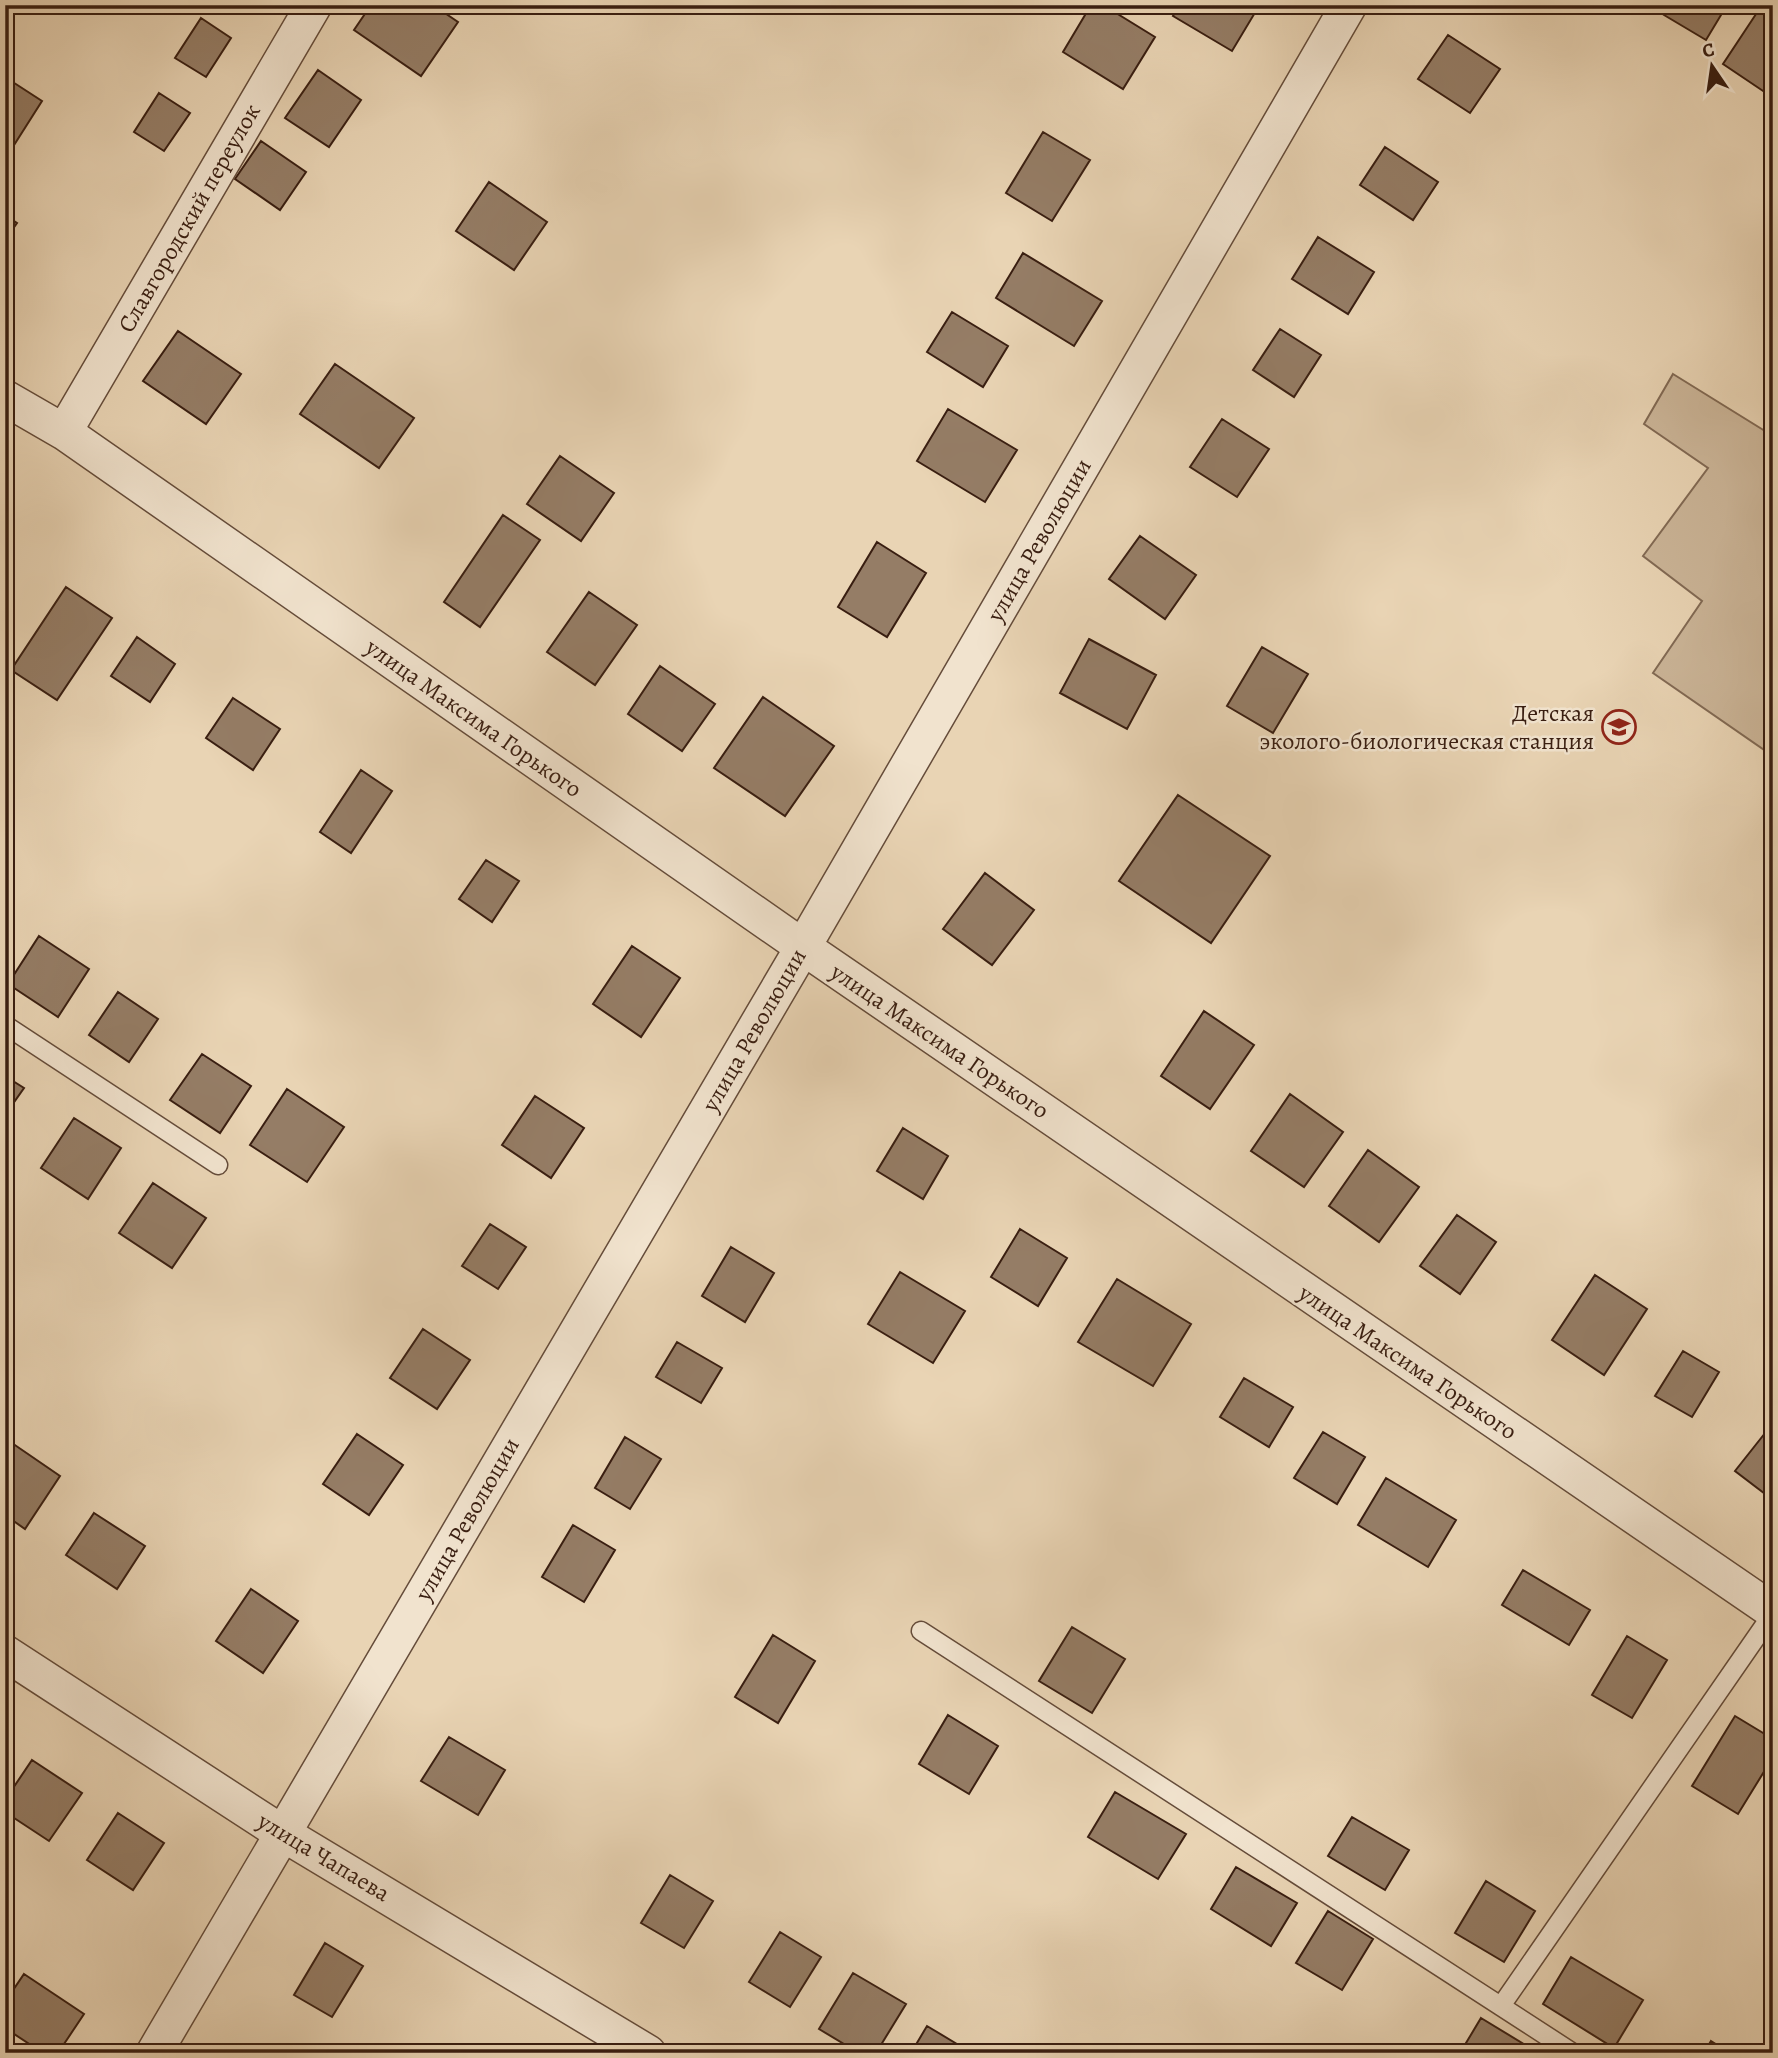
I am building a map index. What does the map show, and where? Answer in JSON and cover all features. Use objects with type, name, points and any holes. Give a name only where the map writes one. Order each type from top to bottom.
[{"type":"street","name":"Славгородский переулок","points":[[64,432],[314,5]]},
{"type":"street","name":"улица Революции","points":[[153,2053],[803,947],[1349,5]]},
{"type":"street","name":"улица Максима Горького","points":[[5,398],[64,432],[803,947],[1773,1612]]},
{"type":"street","name":"улица Чапаева","points":[[5,1653],[282,1833],[648,2053]]},
{"type":"lane","points":[[5,1026],[218,1165]]},
{"type":"lane","points":[[1501,2006],[1773,1612]]},
{"type":"lane","points":[[921,1631],[1573,2053]]},
{"type":"shaded area","points":[[1673,374],[1773,436],[1773,756],[1653,673],[1702,601],[1643,556],[1708,468],[1644,424]]},
{"type":"building","points":[[371,5],[433,5],[458,22],[421,76],[354,30]]},
{"type":"building","points":[[1091,5],[1103,5],[1155,37],[1123,89],[1063,52]]},
{"type":"building","points":[[1180,5],[1259,6],[1232,51],[1173,16]]},
{"type":"building","points":[[1670,5],[1727,5],[1706,40],[1664,15]]},
{"type":"building","points":[[1760,8],[1773,16],[1772,97],[1723,64]]},
{"type":"building","points":[[201,18],[231,38],[206,77],[175,58]]},
{"type":"building","points":[[1448,35],[1500,69],[1470,113],[1418,79]]},
{"type":"building","points":[[318,70],[361,100],[329,147],[285,118]]},
{"type":"building","points":[[5,77],[42,101],[9,153],[5,151]]},
{"type":"building","points":[[159,93],[190,113],[164,151],[134,132]]},
{"type":"building","points":[[1043,132],[1090,160],[1052,221],[1006,193]]},
{"type":"building","points":[[261,141],[306,172],[280,210],[235,179]]},
{"type":"building","points":[[1385,147],[1438,182],[1413,220],[1360,185]]},
{"type":"building","points":[[489,182],[547,222],[514,270],[456,231]]},
{"type":"building","points":[[5,215],[17,223],[5,240]]},
{"type":"building","points":[[1318,237],[1374,272],[1348,314],[1292,279]]},
{"type":"building","points":[[1023,253],[1102,301],[1074,346],[996,298]]},
{"type":"building","points":[[952,312],[1008,346],[983,387],[927,352]]},
{"type":"building","points":[[1280,329],[1321,355],[1294,397],[1253,370]]},
{"type":"building","points":[[178,331],[241,374],[206,424],[143,381]]},
{"type":"building","points":[[335,364],[414,418],[379,468],[300,414]]},
{"type":"building","points":[[948,409],[1017,450],[985,502],[917,461]]},
{"type":"building","points":[[1222,419],[1269,449],[1237,497],[1190,467]]},
{"type":"building","points":[[560,456],[614,493],[581,541],[527,504]]},
{"type":"building","points":[[503,515],[540,540],[480,627],[444,602]]},
{"type":"building","points":[[1140,536],[1196,575],[1165,619],[1109,579]]},
{"type":"building","points":[[877,542],[926,573],[887,637],[838,607]]},
{"type":"building","points":[[66,587],[112,618],[57,700],[11,670]]},
{"type":"building","points":[[589,592],[637,625],[595,685],[547,652]]},
{"type":"building","points":[[137,637],[175,664],[150,702],[111,676]]},
{"type":"building","points":[[1089,639],[1156,675],[1127,729],[1060,693]]},
{"type":"building","points":[[1262,647],[1308,674],[1273,733],[1227,706]]},
{"type":"building","points":[[660,666],[715,704],[682,751],[628,714]]},
{"type":"building","points":[[763,697],[834,746],[785,816],[714,768]]},
{"type":"building","points":[[233,698],[280,729],[253,770],[206,738]]},
{"type":"building","points":[[361,770],[392,791],[351,853],[320,832]]},
{"type":"building","points":[[1178,795],[1270,856],[1211,943],[1119,881]]},
{"type":"building","points":[[486,860],[519,881],[492,922],[459,899]]},
{"type":"building","points":[[985,873],[1034,910],[992,965],[943,929]]},
{"type":"building","points":[[39,936],[89,969],[58,1017],[8,984]]},
{"type":"building","points":[[632,946],[680,978],[641,1037],[593,1004]]},
{"type":"building","points":[[118,992],[158,1019],[129,1062],[89,1035]]},
{"type":"building","points":[[1204,1011],[1254,1045],[1210,1109],[1161,1076]]},
{"type":"building","points":[[202,1054],[251,1086],[220,1133],[170,1100]]},
{"type":"building","points":[[5,1076],[24,1088],[5,1115]]},
{"type":"building","points":[[287,1089],[344,1127],[307,1182],[250,1145]]},
{"type":"building","points":[[1290,1094],[1343,1132],[1304,1187],[1251,1151]]},
{"type":"building","points":[[535,1096],[584,1128],[551,1178],[502,1145]]},
{"type":"building","points":[[74,1118],[121,1148],[88,1199],[41,1168]]},
{"type":"building","points":[[903,1128],[948,1156],[923,1199],[877,1171]]},
{"type":"building","points":[[1368,1150],[1419,1187],[1379,1242],[1329,1206]]},
{"type":"building","points":[[153,1183],[206,1218],[172,1268],[119,1233]]},
{"type":"building","points":[[1457,1215],[1496,1242],[1460,1294],[1420,1266]]},
{"type":"building","points":[[490,1224],[526,1247],[498,1289],[462,1266]]},
{"type":"building","points":[[1020,1229],[1067,1258],[1038,1306],[991,1277]]},
{"type":"building","points":[[731,1247],[774,1273],[745,1322],[702,1296]]},
{"type":"building","points":[[900,1272],[965,1311],[933,1363],[868,1324]]},
{"type":"building","points":[[1595,1275],[1647,1309],[1604,1375],[1552,1340]]},
{"type":"building","points":[[1117,1279],[1191,1324],[1153,1386],[1078,1342]]},
{"type":"building","points":[[423,1329],[470,1360],[437,1409],[390,1378]]},
{"type":"building","points":[[677,1342],[722,1368],[701,1403],[656,1377]]},
{"type":"building","points":[[1683,1351],[1719,1372],[1692,1417],[1655,1396]]},
{"type":"building","points":[[1244,1378],[1293,1407],[1269,1447],[1220,1417]]},
{"type":"building","points":[[1773,1423],[1773,1500],[1735,1471]]},
{"type":"building","points":[[1323,1432],[1365,1457],[1337,1504],[1294,1478]]},
{"type":"building","points":[[357,1434],[403,1465],[369,1515],[323,1484]]},
{"type":"building","points":[[625,1437],[661,1459],[630,1509],[595,1488]]},
{"type":"building","points":[[9,1441],[60,1476],[25,1529],[5,1515],[5,1446]]},
{"type":"building","points":[[1386,1478],[1456,1520],[1428,1567],[1358,1525]]},
{"type":"building","points":[[94,1513],[145,1546],[117,1589],[66,1555]]},
{"type":"building","points":[[573,1525],[615,1550],[584,1602],[542,1577]]},
{"type":"building","points":[[1523,1570],[1590,1610],[1569,1645],[1502,1605]]},
{"type":"building","points":[[251,1589],[298,1621],[263,1673],[216,1641]]},
{"type":"building","points":[[1072,1627],[1125,1659],[1092,1713],[1039,1681]]},
{"type":"building","points":[[773,1635],[815,1661],[778,1723],[735,1697]]},
{"type":"building","points":[[1627,1636],[1667,1660],[1632,1718],[1592,1695]]},
{"type":"building","points":[[948,1715],[998,1746],[969,1794],[919,1764]]},
{"type":"building","points":[[1735,1716],[1773,1739],[1773,1757],[1738,1814],[1692,1786]]},
{"type":"building","points":[[449,1737],[505,1770],[478,1815],[421,1781]]},
{"type":"building","points":[[32,1760],[82,1793],[49,1841],[5,1812],[5,1800]]},
{"type":"building","points":[[1115,1792],[1186,1834],[1158,1879],[1088,1837]]},
{"type":"building","points":[[118,1813],[164,1843],[133,1890],[87,1860]]},
{"type":"building","points":[[1352,1817],[1409,1850],[1385,1890],[1328,1856]]},
{"type":"building","points":[[1236,1867],[1297,1903],[1271,1946],[1211,1909]]},
{"type":"building","points":[[670,1875],[713,1901],[684,1948],[641,1923]]},
{"type":"building","points":[[1486,1881],[1535,1911],[1504,1962],[1455,1933]]},
{"type":"building","points":[[1328,1911],[1373,1939],[1342,1990],[1296,1963]]},
{"type":"building","points":[[780,1932],[821,1957],[790,2007],[749,1982]]},
{"type":"building","points":[[325,1943],[363,1966],[332,2017],[294,1995]]},
{"type":"building","points":[[1571,1957],[1643,2000],[1614,2048],[1543,2004]]},
{"type":"building","points":[[853,1973],[906,2004],[876,2053],[859,2053],[819,2029]]},
{"type":"building","points":[[24,1974],[84,2014],[58,2053],[43,2053],[5,2028],[5,2002]]},
{"type":"building","points":[[1481,2018],[1532,2049],[1530,2053],[1460,2053]]},
{"type":"building","points":[[927,2026],[957,2044],[952,2053],[911,2053]]},
{"type":"building","points":[[1711,2041],[1730,2053],[1704,2053]]},
{"type":"building","points":[[472,2045],[484,2053],[467,2053]]},
{"type":"building","points":[[1000,2046],[1012,2053],[996,2053]]},
{"type":"place","name":"Детская эколого-биологическая станция","points":[[1619,727]]}]
